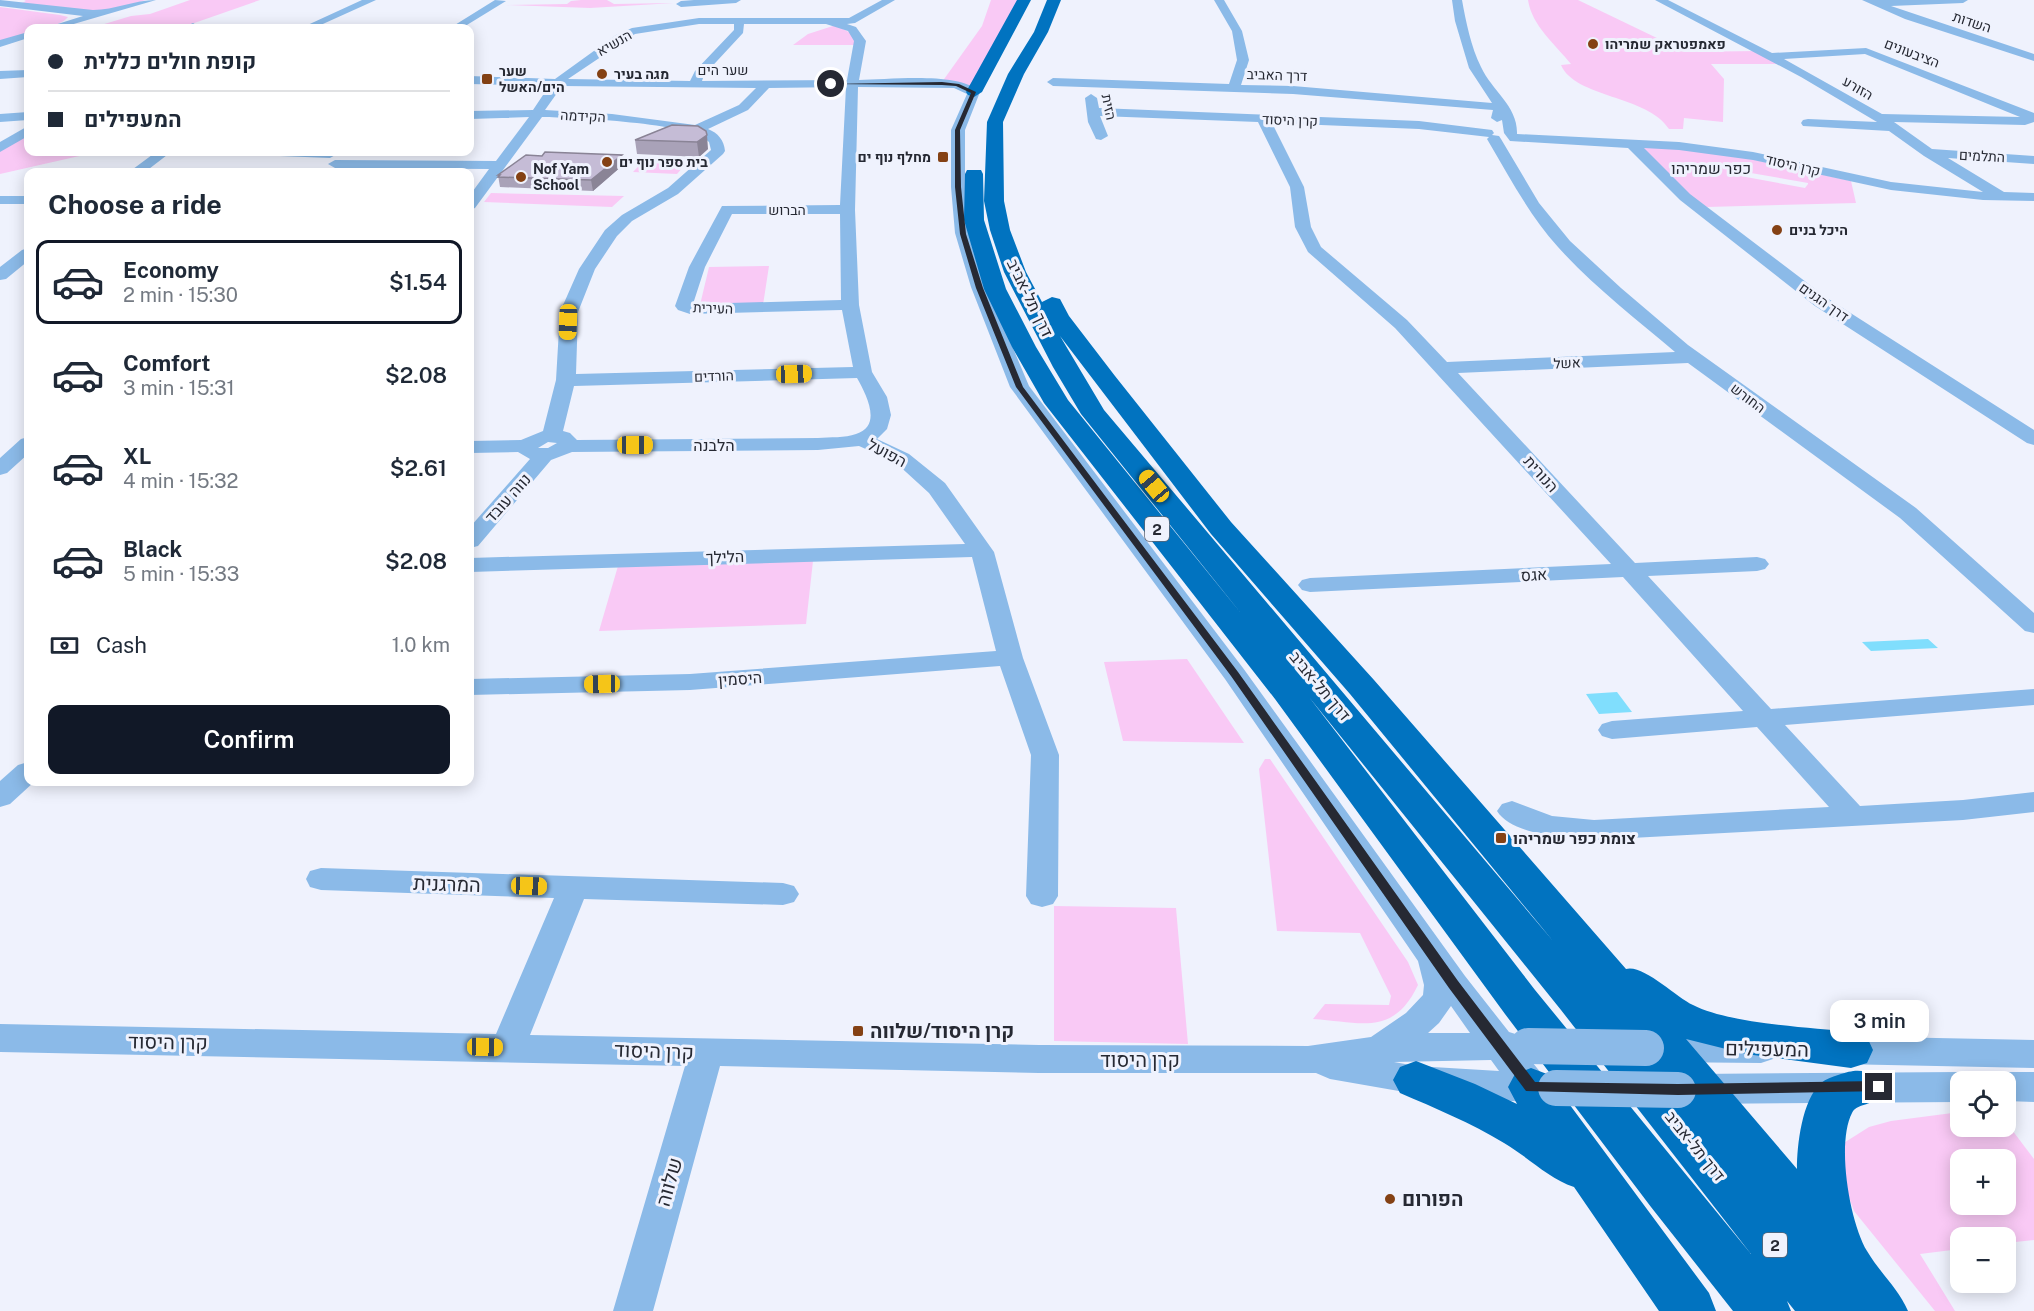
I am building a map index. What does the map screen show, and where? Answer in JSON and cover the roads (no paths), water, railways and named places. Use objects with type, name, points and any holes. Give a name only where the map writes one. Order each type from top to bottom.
[{"type":"highway","points":[[974,92],[1024,0]]},
{"type":"highway","name":"דרך תל-אביב","points":[[1033,0],[976,120],[973,164],[974,220],[995,289],[1024,347],[1057,403],[1287,692],[1541,1029],[1668,1192],[1765,1311]]},
{"type":"highway","name":"דרך תל-אביב","points":[[1054,0],[1041,32],[1016,74],[995,122],[994,201],[1000,230],[1015,272],[1065,367],[1094,414],[1576,998],[1827,1311]]},
{"type":"highway","points":[[995,160],[1033,264],[1058,317],[1106,381],[1221,528],[1362,687],[1576,940],[1673,1069],[1845,1263],[1882,1311]]},
{"type":"highway","points":[[1576,940],[1660,1007],[1686,1022],[1854,1069],[1830,1108],[1821,1148],[1820,1174],[1827,1206],[1845,1263]]},
{"type":"highway","points":[[1528,1067],[1603,1190],[1690,1311]]},
{"type":"highway","points":[[1416,1080],[1473,1102],[1506,1120],[1566,1160],[1603,1190]]},
{"type":"street","points":[[64,24],[151,0]]},
{"type":"street","points":[[315,24],[371,0]]},
{"type":"street","points":[[461,24],[500,0]]},
{"type":"street","points":[[687,22],[679,2],[736,0]]},
{"type":"street","points":[[851,25],[890,0]]},
{"type":"street","points":[[1219,0],[1237,31],[1243,60],[1234,89]]},
{"type":"street","name":"החורש","points":[[1457,0],[1460,21],[1475,69],[1498,100],[1500,107],[1508,114],[1500,135],[1533,205],[1564,244],[1615,292],[1692,357],[1908,513],[2034,626]]},
{"type":"street","name":"הזורע","points":[[1660,0],[1772,56],[1879,118],[1929,153],[2002,196]]},
{"type":"street","points":[[1871,2],[1963,0]]},
{"type":"street","points":[[5,2],[73,13],[107,13]]},
{"type":"street","name":"השדות","points":[[1871,2],[1909,17],[2034,58]]},
{"type":"street","points":[[67,23],[78,18],[79,16],[73,13]]},
{"type":"street","points":[[694,85],[699,74],[740,31],[739,20]]},
{"type":"street","name":"הנשיא","points":[[474,197],[538,114],[540,105],[563,77],[620,37],[654,26],[687,22],[739,20],[851,25]]},
{"type":"street","name":"הפועל","points":[[851,25],[860,41],[852,84],[847,210],[850,306],[863,372],[878,397],[881,415],[877,429],[862,440]]},
{"type":"street","points":[[3,43],[24,36]]},
{"type":"street","points":[[3,43],[24,42]]},
{"type":"street","name":"הציבעונים","points":[[1772,56],[1866,51],[2034,120]]},
{"type":"street","points":[[0,75],[24,74]]},
{"type":"street","name":"שער הים","points":[[474,80],[557,84],[694,85],[942,83],[957,85],[974,92]]},
{"type":"street","name":"דרך האביב","points":[[1053,82],[1336,93],[1500,107]]},
{"type":"street","points":[[696,129],[745,108],[758,97],[765,84]]},
{"type":"street","name":"הזית","points":[[1091,84],[1089,88],[1093,112],[1101,136]]},
{"type":"street","points":[[974,92],[958,130],[958,187],[963,234],[979,288],[1020,387],[1234,674],[1431,953],[1528,1067]]},
{"type":"street","name":"קרן היסוד","points":[[1093,112],[1419,126],[1500,135],[1679,146],[1753,156],[1891,186],[2002,196],[2030,203]]},
{"type":"street","name":"הקידמה","points":[[474,115],[538,114],[627,119],[696,129]]},
{"type":"street","points":[[0,118],[24,116]]},
{"type":"street","points":[[1879,118],[2034,120]]},
{"type":"street","name":"הנורית","points":[[1263,119],[1297,187],[1302,227],[1314,249],[1383,307],[1442,369],[1853,816]]},
{"type":"street","points":[[1806,122],[1893,127]]},
{"type":"street","points":[[548,445],[566,380],[569,312],[587,269],[611,233],[627,218],[673,191],[699,171],[718,151],[718,146],[711,135],[696,129]]},
{"type":"street","points":[[3,144],[24,132]]},
{"type":"street","name":"דרך הגנים","points":[[1631,143],[1685,197],[1821,302],[2034,439]]},
{"type":"street","name":"התלמים","points":[[1929,153],[2034,160]]},
{"type":"street","points":[[142,168],[158,156]]},
{"type":"street","points":[[309,156],[330,159],[500,165]]},
{"type":"street","points":[[0,200],[24,200]]},
{"type":"street","name":"הברוש","points":[[727,209],[847,210]]},
{"type":"street","name":"העירית","points":[[727,209],[697,267],[684,306],[690,309],[766,309],[850,306]]},
{"type":"street","points":[[0,251],[24,252]]},
{"type":"street","points":[[0,275],[24,255]]},
{"type":"street","name":"אשל","points":[[1442,369],[1692,357]]},
{"type":"street","name":"הורדים","points":[[566,380],[863,372]]},
{"type":"street","name":"הפועל","points":[[862,440],[903,458],[937,488],[980,550],[1010,658],[1045,756],[1042,896]]},
{"type":"street","name":"הלבנה","points":[[474,447],[818,444],[862,440]]},
{"type":"street","name":"נווה עובד","points":[[474,536],[548,445]]},
{"type":"street","points":[[0,449],[24,447]]},
{"type":"street","points":[[0,469],[24,449]]},
{"type":"street","name":"הלילך","points":[[474,565],[980,550]]},
{"type":"street","name":"אגס","points":[[1310,585],[1757,564]]},
{"type":"street","name":"היסמין","points":[[474,687],[690,682],[1010,658]]},
{"type":"street","points":[[1612,730],[2034,698]]},
{"type":"street","points":[[0,797],[24,775]]},
{"type":"street","points":[[1512,811],[1533,823],[1558,829],[1594,830],[1963,810],[2034,802]]},
{"type":"street","name":"המרגנית","points":[[321,879],[783,894]]},
{"type":"street","points":[[508,1047],[573,888]]},
{"type":"street","points":[[1377,1052],[1425,1017],[1439,998],[1441,985],[1431,953]]},
{"type":"street","name":"קרן היסוד","points":[[0,1038],[1039,1059],[1308,1060],[1400,1047],[1528,1067]]},
{"type":"street","name":"שלווה","points":[[633,1311],[706,1053]]},
{"type":"street","name":"המעפילים","points":[[1528,1067],[1854,1069],[2034,1054]]},
{"type":"street","name":"קרן היסוד","points":[[1308,1060],[1416,1080],[1528,1067]]},
{"type":"street","name":"המעפילים","points":[[1528,1067],[1854,1069],[1950,1085]]},
{"type":"street","points":[[2016,1087],[2034,1087]]},
{"type":"water","points":[[1928,639],[1938,648],[1871,651],[1862,642]]},
{"type":"water","points":[[1617,692],[1632,712],[1599,714],[1586,694]]},
{"type":"place","name":"פאמפטראק שמריהו","points":[[1593,44]]},
{"type":"place","name":"מגה בעיר","points":[[602,74]]},
{"type":"place","name":"שער הים/האשל","points":[[487,79]]},
{"type":"place","name":"מחלף נוף ים","points":[[943,157]]},
{"type":"place","name":"בית ספר נוף ים","points":[[607,162]]},
{"type":"place","name":"Nof Yam School","points":[[521,177]]},
{"type":"place","name":"היכל בנים","points":[[1777,230]]},
{"type":"place","name":"צומת כפר שמריהו","points":[[1501,838]]},
{"type":"place","name":"קרן היסוד/שלווה","points":[[858,1031]]},
{"type":"place","name":"הפורום","points":[[1390,1199]]},
{"type":"district","name":"כפר שמריהו","points":[[1711,168]]}]
